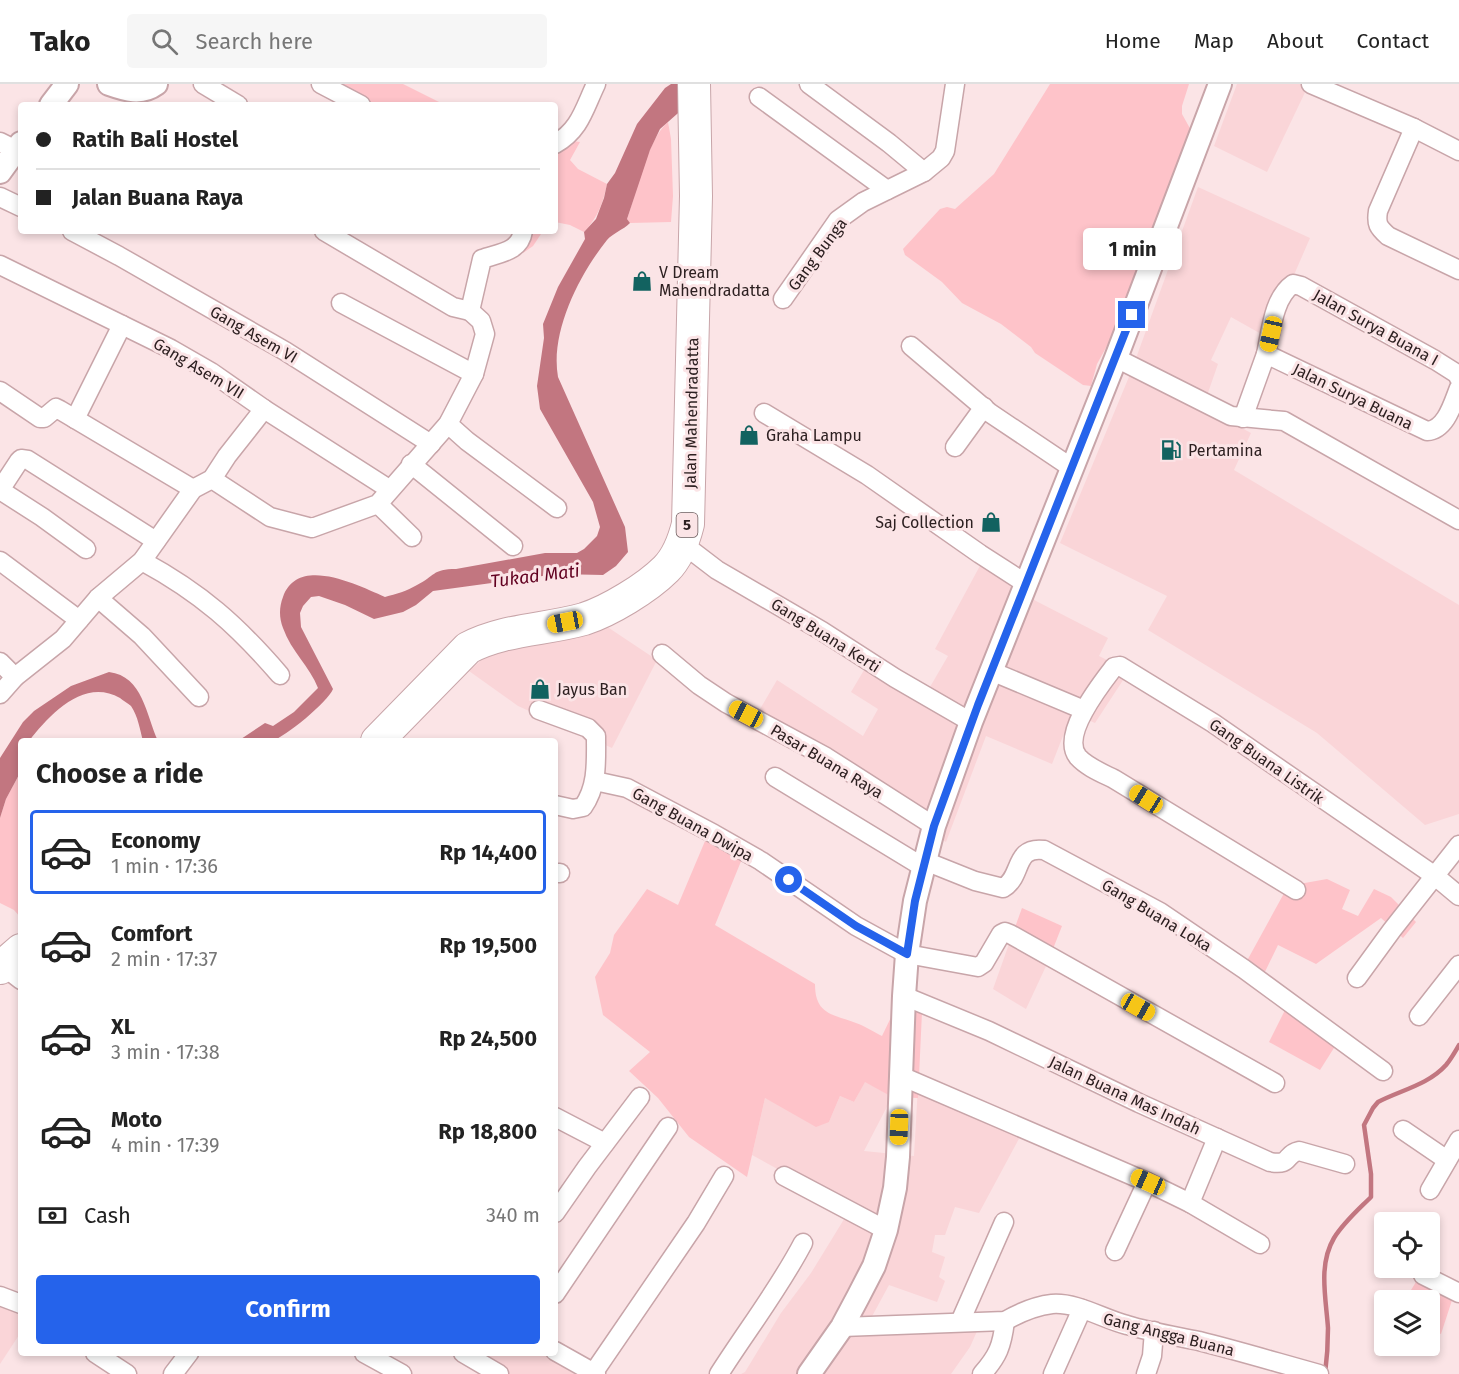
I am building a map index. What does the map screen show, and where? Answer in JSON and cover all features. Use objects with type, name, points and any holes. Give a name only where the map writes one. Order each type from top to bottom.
[{"type":"highway","name":"Jalan Mahendradatta","points":[[380,738],[468,648],[487,638],[585,618],[622,601],[632,596],[667,568],[682,544],[688,524],[696,196],[694,84]]},
{"type":"street","points":[[53,102],[67,84]]},
{"type":"street","points":[[127,93],[148,90],[156,84]]},
{"type":"street","points":[[203,84],[232,102]]},
{"type":"street","points":[[321,84],[355,102]]},
{"type":"street","points":[[558,142],[568,137],[575,129],[596,84]]},
{"type":"street","points":[[808,84],[889,143],[924,172]]},
{"type":"street","name":"Gang Bunga","points":[[783,299],[837,220],[863,202],[924,172],[941,158],[945,151],[955,84]]},
{"type":"street","points":[[809,1374],[842,1327],[874,1266],[886,1230],[895,1188],[907,954],[915,901],[934,826],[971,722],[1116,358],[1220,84]]},
{"type":"street","points":[[1311,84],[1340,89],[1459,151]]},
{"type":"street","points":[[759,97],[887,190]]},
{"type":"street","points":[[1414,128],[1378,211],[1376,222],[1378,228],[1388,236],[1459,270]]},
{"type":"street","points":[[0,172],[12,145]]},
{"type":"street","points":[[0,197],[18,206]]},
{"type":"street","name":"Gang Asem VI","points":[[78,234],[298,359],[430,444]]},
{"type":"street","points":[[212,479],[270,517],[312,528],[378,504],[447,424],[474,374],[485,334],[481,321],[470,311],[453,307],[329,234]]},
{"type":"street","points":[[470,311],[482,259],[512,250],[522,234]]},
{"type":"street","name":"Gang Asem VII","points":[[0,265],[171,349],[211,372],[264,409],[389,489]]},
{"type":"street","name":"Jalan Surya Buana I","points":[[1266,354],[1278,307],[1285,291],[1293,284],[1301,286],[1436,360],[1457,374],[1459,378]]},
{"type":"street","points":[[341,303],[474,374]]},
{"type":"street","points":[[75,419],[122,325]]},
{"type":"street","points":[[911,346],[990,413],[1072,468]]},
{"type":"street","points":[[1243,418],[1266,354]]},
{"type":"street","name":"Jalan Surya Buana","points":[[1266,354],[1427,431],[1441,425],[1457,400]]},
{"type":"street","points":[[1116,358],[1232,416],[1284,421],[1459,520]]},
{"type":"street","points":[[0,391],[40,418],[44,418],[56,408],[193,489]]},
{"type":"street","points":[[955,447],[984,407]]},
{"type":"street","points":[[0,694],[15,677],[63,639],[98,598],[142,561],[193,489],[212,479],[264,409]]},
{"type":"street","points":[[764,413],[867,476],[1025,583]]},
{"type":"street","points":[[447,424],[557,508]]},
{"type":"street","points":[[86,549],[0,490],[19,461],[28,460],[156,541]]},
{"type":"street","points":[[411,464],[513,546]]},
{"type":"street","points":[[378,504],[412,537]]},
{"type":"street","name":"Gang Buana Kerti","points":[[682,544],[717,570],[813,625],[895,678],[971,722]]},
{"type":"street","points":[[0,561],[79,620]]},
{"type":"street","points":[[142,561],[165,573],[210,604],[254,644],[280,675]]},
{"type":"street","points":[[98,598],[142,636],[199,697]]},
{"type":"street","name":"Pasar Buana Raya","points":[[662,654],[699,685],[726,703],[826,757],[934,826]]},
{"type":"street","points":[[0,663],[15,677]]},
{"type":"street","name":"Gang Buana Listrik","points":[[1296,890],[1114,779],[1087,765],[1077,756],[1074,740],[1084,710],[1114,667],[1120,666],[1214,723],[1435,876],[1459,896]]},
{"type":"street","points":[[991,671],[1084,710]]},
{"type":"street","points":[[539,710],[592,731],[596,736],[595,781],[587,801],[583,807],[558,806]]},
{"type":"street","points":[[775,777],[924,864]]},
{"type":"street","name":"Gang Buana Dwipa","points":[[595,781],[627,788],[714,834],[761,861],[856,926],[907,954],[978,967],[984,963],[1001,934],[1005,932],[1275,1083]]},
{"type":"street","points":[[1357,978],[1459,845]]},
{"type":"street","name":"Gang Buana Loka","points":[[924,864],[1003,888],[1013,879],[1026,853],[1030,850],[1044,850],[1160,912],[1244,969],[1383,1071]]},
{"type":"street","points":[[1419,1016],[1459,965]]},
{"type":"street","name":"Jalan Buana Mas Indah","points":[[904,996],[989,1030],[1270,1162],[1284,1162],[1294,1152],[1299,1151],[1345,1164]]},
{"type":"street","points":[[901,1076],[1148,1182],[1190,1203],[1260,1244]]},
{"type":"street","points":[[561,1191],[605,1143],[640,1097]]},
{"type":"street","points":[[558,1120],[605,1143]]},
{"type":"street","points":[[558,1290],[668,1127]]},
{"type":"street","points":[[1403,1130],[1447,1160]]},
{"type":"street","points":[[1190,1203],[1217,1138]]},
{"type":"street","points":[[1430,1190],[1459,1140]]},
{"type":"street","points":[[558,1353],[595,1373],[696,1223],[724,1176]]},
{"type":"street","points":[[784,1176],[886,1230]]},
{"type":"street","points":[[1114,1251],[1148,1182]]},
{"type":"street","points":[[960,1322],[1005,1222]]},
{"type":"street","points":[[719,1374],[762,1307],[787,1274],[803,1243]]},
{"type":"street","points":[[1429,1278],[1459,1293]]},
{"type":"street","points":[[0,1296],[18,1303]]},
{"type":"street","name":"Gang Angga Buana","points":[[842,1327],[1005,1321],[1027,1310],[1052,1304],[1082,1309],[1106,1319],[1234,1350],[1312,1372]]},
{"type":"street","points":[[1053,1374],[1082,1309]]},
{"type":"street","points":[[982,1374],[1002,1346],[1005,1321]]},
{"type":"street","points":[[1146,1374],[1152,1356],[1154,1331]]},
{"type":"street","points":[[100,1356],[127,1374]]},
{"type":"street","points":[[173,1374],[187,1356]]},
{"type":"street","points":[[369,1356],[402,1374]]},
{"type":"street","points":[[468,1356],[499,1374]]},
{"type":"shaded area","points":[[331,84],[403,84],[439,102],[366,102]]},
{"type":"shaded area","points":[[1050,84],[1189,84],[1182,106],[1182,114],[1192,132],[1108,344],[1097,364],[1091,386],[1083,385],[1035,353],[1031,347],[1001,324],[962,303],[942,282],[905,255],[903,249],[940,209],[947,207],[955,209],[994,174]]},
{"type":"shaded area","points":[[1237,84],[1309,84],[1267,172],[1214,146]]},
{"type":"shaded area","points":[[668,122],[671,139],[673,196],[671,222],[630,223],[627,219],[648,153]]},
{"type":"shaded area","points":[[573,141],[580,142],[570,160],[578,169],[607,184],[599,210],[584,232],[570,225],[558,223],[558,151]]},
{"type":"shaded area","points":[[1198,187],[1310,238],[1287,291],[1263,335],[1231,317],[1211,360],[1218,364],[1203,407],[1251,433],[1234,470],[1459,605],[1459,814],[1425,825],[1317,733],[1148,630],[1167,596],[1060,543],[1131,372]]},
{"type":"shaded area","points":[[516,234],[541,234],[533,246],[523,253],[512,250]]},
{"type":"shaded area","points":[[982,562],[1036,601],[1108,638],[1099,656],[1129,671],[1095,723],[1072,713],[1052,764],[986,736],[946,842],[752,723],[777,680],[863,736],[878,709],[851,692],[867,665],[923,699],[948,656],[935,649]]},
{"type":"shaded area","points":[[606,626],[657,660],[612,748],[518,706],[469,671],[486,656],[509,645]]},
{"type":"shaded area","points":[[18,777],[18,915],[0,903],[0,818],[6,799]]},
{"type":"shaded area","points":[[708,834],[744,854],[715,925],[815,984],[818,1002],[827,1012],[882,1036],[896,1007],[922,1012],[918,1098],[892,1097],[865,1082],[854,1102],[840,1096],[829,1122],[816,1127],[765,1098],[747,1177],[689,1137],[658,1098],[629,1071],[650,1052],[603,1015],[595,977],[610,953],[614,935],[647,889],[678,905]]},
{"type":"shaded area","points":[[1327,879],[1350,890],[1342,909],[1358,916],[1374,889],[1391,897],[1416,922],[1403,938],[1381,918],[1316,964],[1278,945],[1261,980],[1243,968],[1288,886]]},
{"type":"shaded area","points":[[1022,908],[1062,926],[1047,964],[1009,944]]},
{"type":"shaded area","points":[[1009,944],[1047,964],[1026,1009],[993,989]]},
{"type":"shaded area","points":[[1289,1002],[1339,1040],[1320,1070],[1269,1042]]},
{"type":"shaded area","points":[[865,1081],[892,1097],[864,1151],[914,1156],[918,1086],[1022,1133],[979,1213],[955,1207],[945,1235],[935,1235],[932,1252],[945,1257],[939,1277],[945,1281],[937,1302],[889,1285],[863,1333],[879,1336],[978,1329],[970,1347],[951,1374],[741,1374],[745,1372],[781,1313],[811,1273],[846,1216],[801,1182],[752,1155],[765,1098],[829,1122],[840,1096],[854,1102]]},
{"type":"shaded area","points":[[1418,1278],[1421,1278],[1454,1294],[1441,1334],[1440,1290],[1411,1290]]},
{"type":"shaded area","points":[[0,1304],[18,1313],[18,1337],[0,1364]]},
{"type":"shaded area","points":[[464,1356],[557,1356],[577,1368],[574,1374],[495,1374]]},
{"type":"water","name":"Tukad Mati","points":[[671,84],[711,84],[660,129],[650,150],[627,219],[630,223],[607,240],[586,270],[569,305],[558,342],[558,377],[625,527],[628,552],[616,566],[603,575],[557,574],[433,591],[403,612],[374,619],[345,605],[319,596],[311,597],[300,613],[301,627],[333,689],[315,710],[278,738],[242,738],[265,723],[273,726],[294,712],[318,688],[286,636],[281,620],[280,609],[283,597],[291,584],[301,578],[314,575],[329,577],[385,597],[409,589],[442,570],[545,553],[577,553],[597,536],[600,527],[593,502],[540,409],[537,386],[544,338],[543,324],[558,287],[585,239],[584,232],[596,219],[607,184],[615,173],[637,124],[665,88]]},
{"type":"water","points":[[109,672],[120,675],[129,681],[142,698],[157,738],[142,738],[133,710],[120,698],[107,693],[93,692],[68,702],[57,710],[32,738],[18,738],[18,777],[6,799],[0,818],[0,758],[23,722],[34,711],[71,686]]},
{"type":"waterway","points":[[1325,1374],[1328,1334],[1324,1282],[1326,1259],[1338,1232],[1371,1197],[1371,1174],[1364,1125],[1378,1102],[1431,1078],[1446,1065],[1459,1045]]},
{"type":"place","name":"V Dream Mahendradatta","points":[[642,281]]},
{"type":"place","name":"Graha Lampu","points":[[749,435]]},
{"type":"place","name":"Pertamina","points":[[1171,450]]},
{"type":"place","name":"Saj Collection","points":[[991,522]]},
{"type":"place","name":"Jayus Ban","points":[[540,689]]},
{"type":"route","points":[[789,880],[856,926],[907,954],[915,901],[934,826],[1025,583],[1132,315]]}]
